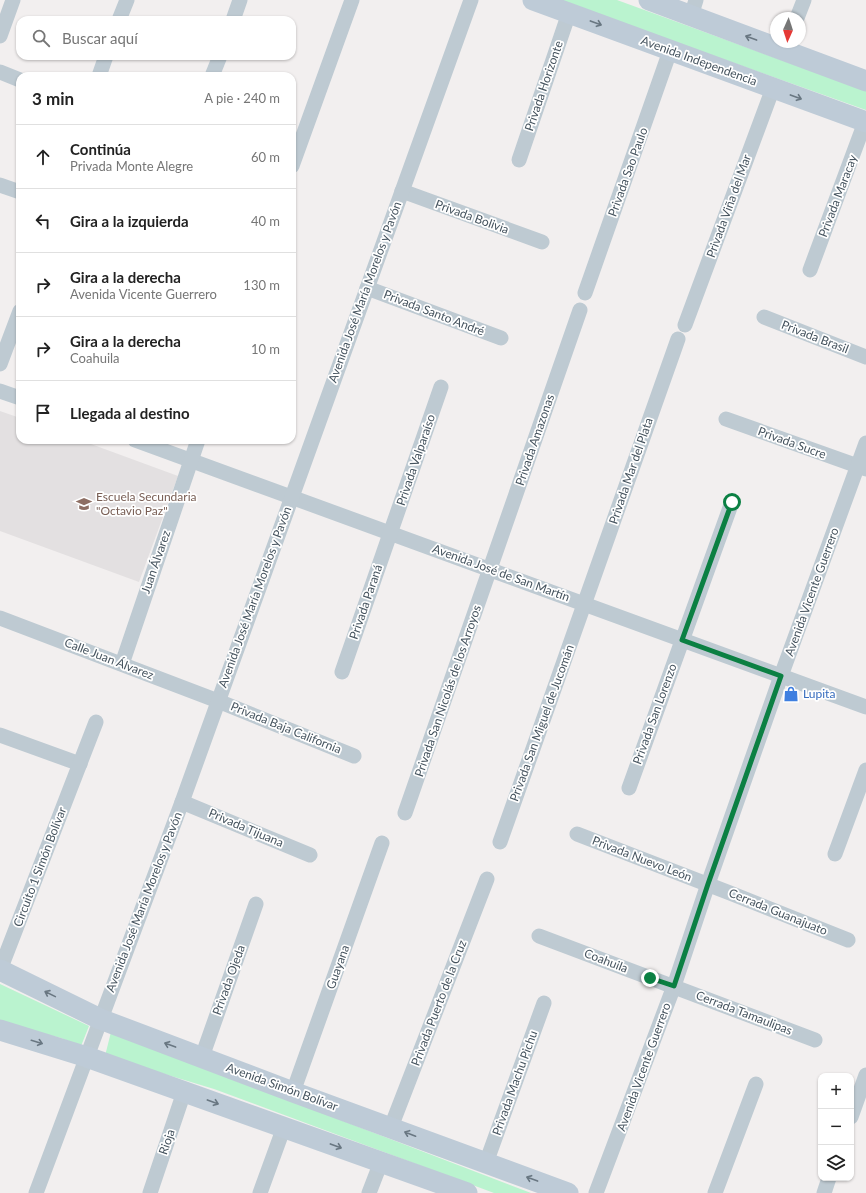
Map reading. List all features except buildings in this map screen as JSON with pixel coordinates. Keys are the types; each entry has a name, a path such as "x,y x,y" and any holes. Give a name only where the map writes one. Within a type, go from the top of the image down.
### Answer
{"main road":[{"name":"Avenida Independencia","path":"533,0 866,122"},
{"path":"649,0 694,8 770,39"},
{"path":"792,48 866,81"},
{"name":"Avenida Simón Bolívar","path":"0,970 100,1019 568,1193"},
{"path":"0,1030 87,1057 467,1193"}],"street":[{"path":"0,36 13,0"},
{"path":"121,16 127,0"},
{"path":"234,16 240,0"},
{"path":"296,155 352,0"},
{"name":"Avenida José María Morelos y Pavón","path":"36,1193 182,802 471,0"},
{"path":"799,12 804,0"},
{"name":"Privada Horizonte","path":"519,160 569,13"},
{"name":"Privada Sao Paulo","path":"584,293 670,51"},
{"path":"100,72 105,60"},
{"path":"214,72 218,60"},
{"path":"0,72 16,78"},
{"name":"Privada Viña del Mar","path":"685,324 773,88"},
{"name":"Privada Maracay","path":"810,270 866,122"},
{"path":"0,185 16,191"},
{"name":"Privada Bolivia","path":"402,191 542,242"},
{"name":"Privada Santo André","path":"367,288 501,338"},
{"name":"Privada Amazonas","path":"490,569 580,310"},
{"name":"Privada Brasil","path":"764,317 866,357"},
{"path":"0,364 16,322"},
{"name":"Privada Mar del Plata","path":"584,604 678,339"},
{"name":"Privada Valparaíso","path":"390,533 441,387"},
{"path":"0,391 16,397"},
{"name":"Privada Sucre","path":"726,419 862,467"},
{"name":"Avenida Vicente Guerrero","path":"596,1193 674,986 781,676 862,467 866,443"},
{"name":"Avenida José de San Martín","path":"146,444 866,707"},
{"name":"Juan Álvarez","path":"122,664 196,444"},
{"name":"Privada San Lorenzo","path":"629,788 732,502"},
{"name":"Privada Paraná","path":"342,672 390,533"},
{"name":"Privada San Nicolás de los Arroyos","path":"405,813 490,569"},
{"name":"Privada San Miguel de Jucomán","path":"500,842 584,604"},
{"name":"Calle Juan Álvarez","path":"0,618 218,701"},
{"name":"Privada Baja California","path":"218,701 354,756"},
{"name":"Circuito 1 Simón Bolívar","path":"0,970 96,722"},
{"path":"0,735 80,764"},
{"path":"835,854 866,770"},
{"name":"Privada Tijuana","path":"182,802 310,855"},
{"name":"Privada Nuevo León","path":"576,834 708,884"},
{"name":"Guayana","path":"293,1092 382,843"},
{"name":"Privada Puerto de la Cruz","path":"390,1127 487,879"},
{"name":"Cerrada Guanajuato","path":"708,884 848,940"},
{"name":"Privada Ojeda","path":"202,1057 256,904"},
{"name":"Coahuila","path":"539,936 674,986"},
{"name":"Cerrada Tamaulipas","path":"674,986 815,1040"},
{"name":"Privada Machu Pichu","path":"486,1163 544,1003"},
{"path":"854,1109 866,1075"},
{"path":"715,1193 756,1084"},
{"name":"Rioja","path":"150,1193 184,1092"},
{"path":"260,1193 284,1127"},
{"path":"370,1193 381,1162"},
{"path":"824,1193 828,1181"}],"shaded area":[{"name":"Escuela Secundaria \"Octavio Paz\"","path":"0,411 16,417 16,444 91,444 178,476 139,582 0,531"}],"green space":[{"path":"557,0 617,0 866,91 866,110"},
{"path":"0,984 89,1026 81,1046 61,1038 0,1023"},
{"path":"111,1032 531,1193 494,1193 214,1089 105,1056"}],"place":[{"name":"Escuela Secundaria \"Octavio Paz\"","path":"84,504"},
{"name":"Lupita","path":"791,694"}],"route":[{"path":"650,978 674,986 781,676 682,640 732,502"}]}
